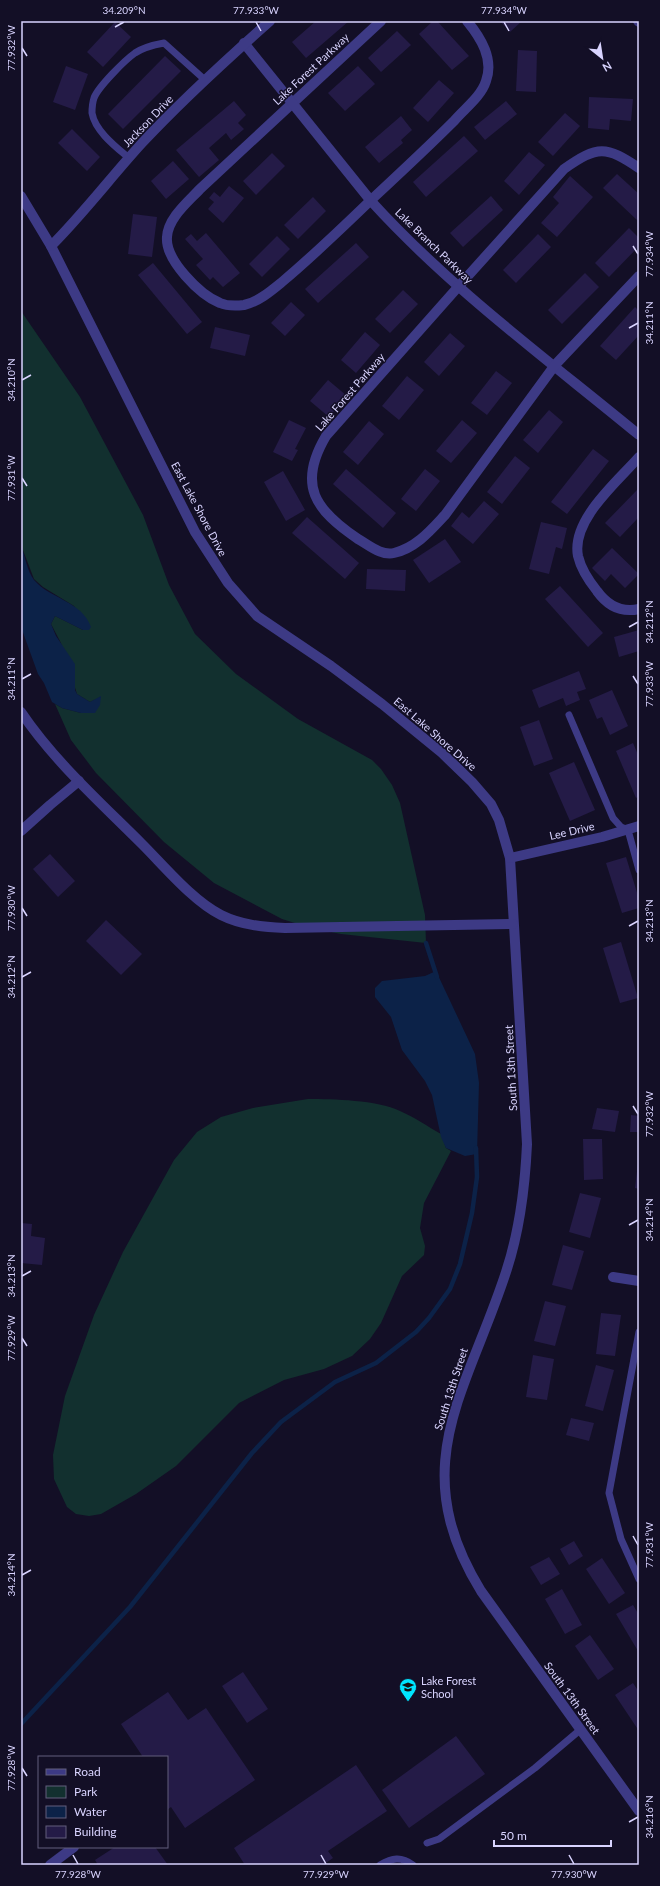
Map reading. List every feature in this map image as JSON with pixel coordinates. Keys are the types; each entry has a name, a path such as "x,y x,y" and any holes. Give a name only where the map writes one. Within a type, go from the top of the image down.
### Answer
{"street":[{"name":"Jackson Drive","path":"50,246 70,226 128,158 205,80 270,21"},
{"name":"Lake Forest Parkway","path":"381,21 200,188 182,208 172,224 167,237 170,253 175,263 198,287 215,300 231,306 244,305 257,300 281,283 371,201 437,138 482,91 486,80 488,63 486,49 476,31 467,21"},
{"name":"Lake Branch Parkway","path":"244,43 371,201 390,222 458,287 639,435"},
{"name":"Lake Forest Parkway","path":"639,168 620,156 605,150 597,151 577,160 564,170 334,425 319,447 312,468 312,482 319,503 331,518 343,528 375,550 385,553 393,553 405,549 426,535 445,515 555,365 639,276"},
{"name":"East Lake Shore Drive","path":"21,196 50,246 195,532 228,584 257,616 277,631 331,666 382,704 442,753 462,772 491,804 499,820 510,858 513,924"},
{"path":"639,458 599,502 587,518 580,533 578,556 582,569 606,602 620,609 639,609"},
{"path":"21,712 50,749 79,781 176,879 208,908 221,915 239,922 258,926 285,928 513,924"},
{"path":"21,831 79,781"},
{"name":"Lee Drive","path":"510,858 628,830 639,826"},
{"name":"South 13th Street","path":"513,924 527,1144 525,1185 508,1268 464,1383 451,1422 444,1472 446,1500 455,1539 468,1570 481,1591 639,1811"},
{"path":"613,1277 639,1281"},
{"path":"50,1865 73,1848"}],"lane":[{"path":"128,158 113,144 98,126 92,113 94,98 121,66 135,54 148,46 164,43 205,80"},
{"path":"569,715 613,818 621,827 628,830 639,870"},
{"path":"639,1332 609,1493 621,1539 639,1579"},
{"path":"427,1843 439,1839 535,1768 580,1730"},
{"path":"380,1865 391,1859 400,1858 413,1865"}],"green space":[{"path":"21,311 80,397 143,515 169,585 195,634 236,674 298,719 372,760 381,769 392,785 400,803 425,915 426,943 341,934 311,928 282,919 214,883 164,842 96,773 71,740 55,704 62,708 81,713 101,697 90,702 77,694 61,643 51,624 55,616 83,630 89,630 74,606 43,587 34,579 21,545"},
{"path":"308,1099 330,1099 379,1104 400,1111 441,1134 446,1148 451,1151 424,1203 420,1228 425,1246 424,1255 402,1276 381,1323 370,1339 352,1356 324,1369 284,1380 239,1403 176,1466 136,1494 101,1514 89,1516 76,1514 67,1507 54,1479 53,1455 65,1396 94,1315 123,1252 174,1160 197,1132 221,1117 253,1108"}],"water":[{"path":"21,545 28,568 34,580 48,592 81,611 87,618 91,627 89,630 83,630 55,616 51,624 56,636 75,664 75,690 77,694 90,702 101,696 100,705 95,713 81,713 62,708 52,702 44,683 38,674 21,627"},
{"path":"436,971 475,1054 479,1083 477,1154 465,1156 446,1148 441,1137 432,1095 425,1081 402,1050 391,1017 375,997 375,988 382,981 425,976"}],"building":[{"path":"316,21 349,21 306,58 292,42"},
{"path":"433,21 437,21 469,56 452,70 419,34"},
{"path":"500,21 522,21 510,32"},
{"path":"115,22 131,37 103,67 87,52"},
{"path":"397,31 411,45 381,72 368,58"},
{"path":"518,50 537,51 536,92 516,91"},
{"path":"165,56 181,71 123,129 108,114"},
{"path":"66,66 88,74 75,110 53,102"},
{"path":"358,66 375,84 345,111 328,93"},
{"path":"439,80 454,93 428,122 413,108"},
{"path":"589,97 633,99 631,121 610,119 609,130 588,128"},
{"path":"234,101 246,115 238,123 244,129 231,140 226,133 209,148 219,160 199,177 176,150"},
{"path":"506,101 517,114 485,140 474,127"},
{"path":"565,113 580,126 553,156 538,142"},
{"path":"401,116 412,130 401,140 403,143 379,163 365,147"},
{"path":"72,129 100,157 87,171 58,143"},
{"path":"464,136 478,151 426,197 413,182"},
{"path":"529,152 545,165 519,195 504,181"},
{"path":"272,153 285,166 256,195 243,181"},
{"path":"173,161 189,179 166,199 151,181"},
{"path":"617,174 639,194 639,218 637,220 603,188"},
{"path":"570,176 593,197 557,237 541,223 559,203 553,197"},
{"path":"229,186 244,198 223,223 208,209 214,202 209,198 214,192 220,197"},
{"path":"491,196 503,210 463,247 450,233"},
{"path":"313,197 326,211 298,239 284,225"},
{"path":"133,214 157,217 152,257 128,254"},
{"path":"629,228 639,238 639,246 609,277 595,263"},
{"path":"206,233 240,273 223,287 213,277 210,280 196,265 203,259 185,239 191,234 197,241"},
{"path":"538,234 551,247 516,283 503,270"},
{"path":"277,236 290,249 262,277 249,264"},
{"path":"356,243 369,257 318,303 305,289"},
{"path":"153,263 202,322 187,334 138,275"},
{"path":"585,273 599,287 562,324 548,310"},
{"path":"403,290 418,304 390,333 375,319"},
{"path":"291,302 305,315 285,336 271,323"},
{"path":"635,307 639,311 639,335 616,360 600,346"},
{"path":"215,327 250,335 245,356 210,348"},
{"path":"365,332 380,345 356,373 341,360"},
{"path":"450,333 465,346 439,376 424,362"},
{"path":"496,371 512,383 487,415 471,403"},
{"path":"407,376 424,390 399,420 382,406"},
{"path":"328,380 347,396 329,417 310,401"},
{"path":"549,410 563,422 538,453 523,440"},
{"path":"289,420 306,428 295,449 298,450 292,461 273,452"},
{"path":"462,420 477,433 451,463 436,451"},
{"path":"369,421 384,434 358,465 343,452"},
{"path":"593,449 609,461 567,514 551,502"},
{"path":"515,456 530,468 502,504 487,492"},
{"path":"346,469 396,513 383,528 333,484"},
{"path":"425,469 440,481 416,511 401,499"},
{"path":"283,471 305,510 286,521 264,482"},
{"path":"639,488 639,517 620,537 605,523"},
{"path":"484,501 499,514 473,544 451,526 462,512 469,518"},
{"path":"307,517 359,563 345,579 292,533"},
{"path":"541,522 567,528 562,549 556,547 549,574 529,569"},
{"path":"445,539 461,562 429,583 413,560"},
{"path":"612,548 639,574 625,588 611,574 605,581 592,568"},
{"path":"367,569 406,570 405,591 366,589"},
{"path":"560,586 603,633 588,647 545,599"},
{"path":"639,630 639,651 619,657 614,637"},
{"path":"579,671 586,689 577,692 580,700 566,706 563,698 539,708 532,690"},
{"path":"612,690 628,726 610,735 602,717 597,719 589,700"},
{"path":"539,720 553,759 534,766 520,727"},
{"path":"633,743 639,757 639,796 636,798 616,751"},
{"path":"574,762 595,810 570,821 549,773"},
{"path":"50,854 75,881 58,897 33,869"},
{"path":"626,857 639,899 639,908 622,913 606,863"},
{"path":"106,920 142,954 121,975 86,941"},
{"path":"621,942 638,998 620,1003 603,948"},
{"path":"597,1108 619,1111 615,1132 592,1129"},
{"path":"631,1115 639,1116 639,1132 630,1132"},
{"path":"583,1139 602,1139 603,1179 584,1180"},
{"path":"639,1163 639,1189 635,1188"},
{"path":"580,1193 601,1198 590,1238 569,1232"},
{"path":"21,1223 32,1224 31,1236 45,1238 42,1265 21,1263"},
{"path":"563,1245 584,1251 572,1290 552,1285"},
{"path":"545,1301 566,1306 555,1346 534,1341"},
{"path":"601,1313 621,1315 615,1356 596,1354"},
{"path":"533,1355 554,1359 547,1400 526,1397"},
{"path":"596,1365 614,1370 603,1411 585,1406"},
{"path":"571,1418 594,1423 589,1441 566,1435"},
{"path":"574,1541 583,1556 569,1565 560,1549"},
{"path":"549,1557 560,1574 541,1585 530,1567"},
{"path":"602,1558 625,1593 609,1604 586,1569"},
{"path":"562,1589 582,1625 565,1634 545,1599"},
{"path":"633,1605 639,1615 638,1651 616,1614"},
{"path":"590,1635 614,1669 598,1680 575,1646"},
{"path":"243,1672 268,1709 247,1723 222,1686"},
{"path":"633,1683 639,1692 639,1731 615,1695"},
{"path":"168,1692 188,1720 206,1708 255,1780 185,1828 171,1807 168,1809 168,1756 142,1756 121,1724"},
{"path":"456,1736 485,1774 409,1828 382,1790"},
{"path":"356,1765 387,1811 328,1851 333,1858 323,1865 245,1865 234,1848"},
{"path":"113,1848 156,1848 168,1865 98,1865 95,1860"}],"waterway":[{"path":"426,943 437,977"},
{"path":"21,1724 130,1607 252,1453 281,1422 335,1382 376,1363 416,1332 429,1318 450,1289 460,1264 472,1213 477,1177 476,1148"}],"place":[{"name":"Lake Forest School","path":"408,1702"}]}
